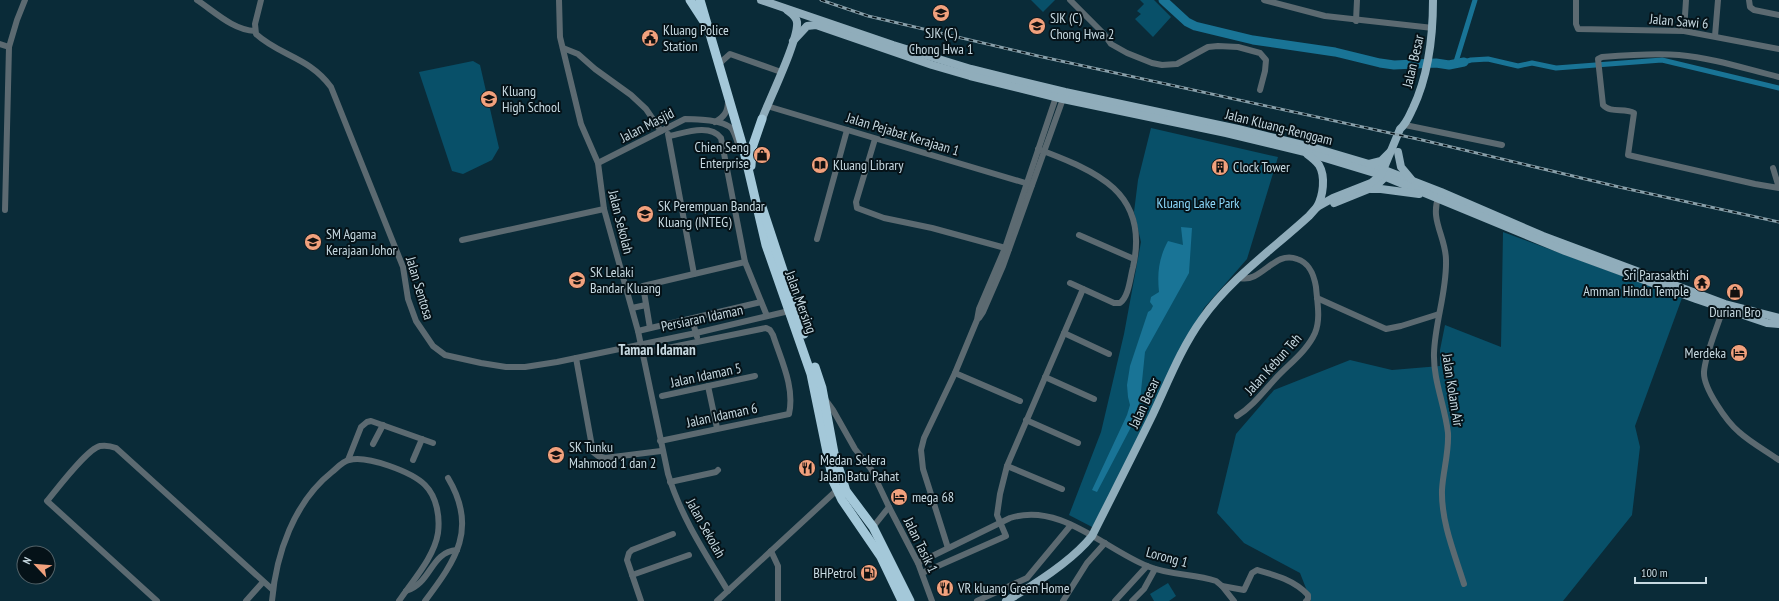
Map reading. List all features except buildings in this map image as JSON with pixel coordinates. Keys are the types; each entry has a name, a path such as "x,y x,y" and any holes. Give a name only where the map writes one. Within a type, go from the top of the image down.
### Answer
{"highway":[{"path":"690,0 711,33"},
{"name":"Jalan Mersing","path":"700,0 720,63 743,147 766,245 807,358 816,393 830,466 837,490 881,557 904,599"},
{"path":"705,13 706,0"},
{"path":"728,92 733,102 741,130 745,134 752,133 762,119"},
{"path":"762,119 752,148 750,162 754,181 822,388 840,477 846,491 873,527 904,599"}],"main road":[{"name":"Jalan Kluang-Renggam","path":"761,0 935,58 1060,95 1238,129 1326,151 1369,164 1386,174 1428,194 1439,195"},
{"name":"Jalan Besar","path":"1309,216 1338,202 1371,189 1386,174 1395,150 1400,129 1405,125 1416,102 1426,72 1432,42 1433,0"},
{"path":"762,119 793,40 797,22 794,16 783,7"},
{"name":"Jalan Kluang-Renggam","path":"793,40 807,26 816,24 944,69 1226,133 1305,152 1412,181 1439,195 1543,236 1767,323 1779,324"},
{"path":"1369,164 1381,160 1395,150 1401,167 1412,181"},
{"path":"1305,152 1319,165 1321,171 1322,196 1317,207"},
{"name":"Jalan Besar","path":"1006,601 1055,569 1084,545 1092,536 1197,326 1216,302 1317,207 1345,192 1371,183 1386,174"},
{"path":"1371,189 1428,194"},
{"name":"Jalan Kluang-Renggam","path":"1724,306 1779,318"}],"street":[{"path":"5,210 9,47 25,0"},
{"path":"197,0 236,27 248,31 255,31 260,0"},
{"name":"Jalan Sekolah","path":"559,0 560,36 582,124 598,163 604,209 638,331 662,451 673,493 689,525 728,591"},
{"path":"1070,0 1104,34 1111,44 1127,53 1152,63 1162,65 1177,64 1208,47 1238,47 1260,53 1266,60 1260,90"},
{"path":"1264,0 1325,16 1433,28"},
{"path":"1356,20 1357,0"},
{"name":"Jalan Sawi 6","path":"1576,0 1576,27 1578,29 1684,31 1779,49"},
{"path":"1684,31 1686,0"},
{"path":"1715,36 1718,0"},
{"path":"1749,0 1750,7 1754,10 1779,15"},
{"name":"Jalan Sentosa","path":"255,31 261,38 311,66 322,75 331,87 402,267 408,299 416,321 433,346 445,355 460,359 506,367 525,367 641,344"},
{"path":"0,44 9,47"},
{"path":"563,48 578,54 624,90 646,110 669,136 694,274"},
{"path":"720,63 730,54 781,72"},
{"path":"1773,168 1779,188 1754,184 1628,155 1634,113 1629,111 1606,109 1603,105 1598,58 1639,55 1679,55 1709,60 1779,77"},
{"path":"715,122 723,117 727,112 728,92"},
{"path":"948,548 923,469 921,450 929,424 955,372 977,320 979,309 1007,249 1060,95"},
{"name":"Jalan Pejabat Kerajaan 1","path":"767,106 1030,184"},
{"name":"Jalan Masjid","path":"598,163 685,119 698,119 727,125 732,129 748,173"},
{"path":"1405,125 1502,145"},
{"path":"669,136 702,130 714,133 721,138 746,262 767,316"},
{"path":"817,239 847,130"},
{"path":"875,139 856,202 857,208 884,218 932,228 1007,249"},
{"path":"1041,150 1094,173 1104,179 1120,194 1133,220 1136,234 1134,259 1123,300 1120,303 1114,303 1070,283"},
{"name":"Jalan Kolam Air","path":"1439,195 1436,206 1436,220 1443,242 1446,262 1438,314 1434,363 1448,435 1447,461 1442,491 1447,526 1464,584"},
{"path":"462,240 604,209"},
{"path":"1079,235 1134,259"},
{"name":"Jalan Kebun Teh","path":"1237,416 1256,402 1270,384 1309,344 1317,326 1317,298 1315,282 1310,268 1299,259 1293,257 1282,258 1252,278 1240,278"},
{"path":"650,328 643,286 746,262"},
{"path":"922,573 1006,536 997,515 998,503 1007,466 1083,290"},
{"name":"Persiaran Idaman","path":"767,316 782,309 784,305 784,294"},
{"path":"1317,298 1386,329 1401,326 1438,314"},
{"path":"638,331 761,302"},
{"path":"632,308 646,305"},
{"path":"1724,306 1706,360 1704,373 1707,387 1722,413 1738,432 1779,460"},
{"name":"Persiaran Idaman","path":"641,344 696,333 789,311"},
{"path":"643,353 698,341 692,319"},
{"name":"Jalan Idaman 6","path":"660,441 789,414 791,404 789,383 770,330 766,328 698,341"},
{"path":"1064,333 1109,354"},
{"path":"576,358 593,452 598,456 605,458 662,451"},
{"path":"955,372 1020,401"},
{"name":"Jalan Idaman 5","path":"662,396 755,376"},
{"path":"1045,377 1094,399"},
{"path":"708,386 717,428"},
{"name":"Jalan Tasik 1","path":"824,399 833,410 848,438 871,469 888,507 918,563 932,601"},
{"path":"1026,420 1078,443"},
{"path":"348,460 364,423 371,422 433,443"},
{"path":"373,444 382,426"},
{"path":"413,460 422,439"},
{"path":"157,601 47,501 92,450 101,446 109,445 116,448 273,590"},
{"path":"272,601 273,590 281,558 293,523 303,503 315,487 348,460 358,458 391,466 422,482 434,499 439,516 438,534 430,555 399,601"},
{"path":"1007,466 1062,489"},
{"path":"670,482 716,472 718,470"},
{"path":"425,601 443,577 457,550 463,526 462,512 457,493 448,478"},
{"path":"717,601 837,490"},
{"path":"873,527 888,507"},
{"name":"Lorong 1","path":"918,563 1000,522 1016,516 1029,514 1055,518 1155,569 1208,579 1222,586 1234,601"},
{"path":"977,601 1027,578 1071,525"},
{"path":"641,601 627,560 629,553 632,550 673,534"},
{"path":"1063,601 1087,563 1105,543"},
{"path":"406,590 414,588 419,584 442,554 457,550"},
{"path":"771,552 778,566 778,601"},
{"path":"632,575 688,555"},
{"path":"1115,601 1147,566"},
{"path":"1136,599 1149,583 1155,569"},
{"path":"1222,586 1244,590 1252,573 1257,570 1276,575 1301,587 1308,594 1308,599 1306,601"},
{"path":"246,601 263,582"}],"green space":[{"path":"1031,0 1055,0 1043,12"},
{"path":"1140,0 1154,0 1171,17 1153,37 1135,19 1141,14 1137,11 1144,4"},
{"path":"473,61 480,65 499,148 492,160 463,174 452,171 419,72"},
{"name":"Kluang Lake Park","path":"1151,128 1278,157 1247,259 1204,308 1094,528 1069,515 1101,432 1124,334 1141,242 1134,212 1138,180"},
{"path":"1503,232 1682,298 1635,426 1640,447 1632,515 1563,601 1311,601 1300,573 1244,543 1217,513 1236,434 1274,390 1350,360 1392,370 1440,366 1440,350 1445,325 1501,347"},
{"path":"1168,583 1176,596 1169,601 1154,601 1150,594"}],"shaded area":[{"path":"1181,227 1192,228 1189,273 1145,352 1140,401 1130,429 1097,492 1092,490 1127,415 1130,405 1127,385 1130,366 1148,312 1153,306 1150,302 1151,297 1159,292 1158,278 1161,259 1168,241 1183,245"}],"waterway":[{"path":"1163,0 1187,22 1195,26 1253,40 1335,52 1394,65 1436,63 1449,65 1464,62"},
{"path":"1455,65 1475,0"},
{"path":"1464,62 1488,59 1518,66 1532,63 1556,68 1662,60 1779,88"}],"railway":[{"path":"821,0 868,16 1038,56 1422,140 1619,187 1779,222"}],"place":[{"name":"SJK (C) Chong Hwa 1","path":"941,13"},
{"name":"SJK (C) Chong Hwa 2","path":"1037,26"},
{"name":"Kluang Police Station","path":"650,38"},
{"name":"Kluang High School","path":"489,99"},
{"name":"Chien Seng Enterprise","path":"762,155"},
{"name":"Kluang Library","path":"820,165"},
{"name":"Clock Tower","path":"1220,167"},
{"name":"SK Perempuan Bandar Kluang (INTEG)","path":"645,214"},
{"name":"SM Agama Kerajaan Johor","path":"313,242"},
{"name":"SK Lelaki Bandar Kluang","path":"577,280"},
{"name":"Sri Parasakthi Amman Hindu Temple","path":"1702,283"},
{"name":"Durian Bro","path":"1735,292"},
{"name":"Merdeka","path":"1739,353"},
{"name":"SK Tunku Mahmood 1 dan 2","path":"556,455"},
{"name":"Medan Selera Jalan Batu Pahat","path":"807,468"},
{"name":"mega 68","path":"899,497"},
{"name":"BHPetrol","path":"869,573"},
{"name":"VR kluang Green Home","path":"945,588"}],"district":[{"name":"Taman Idaman","path":"657,350"}]}
